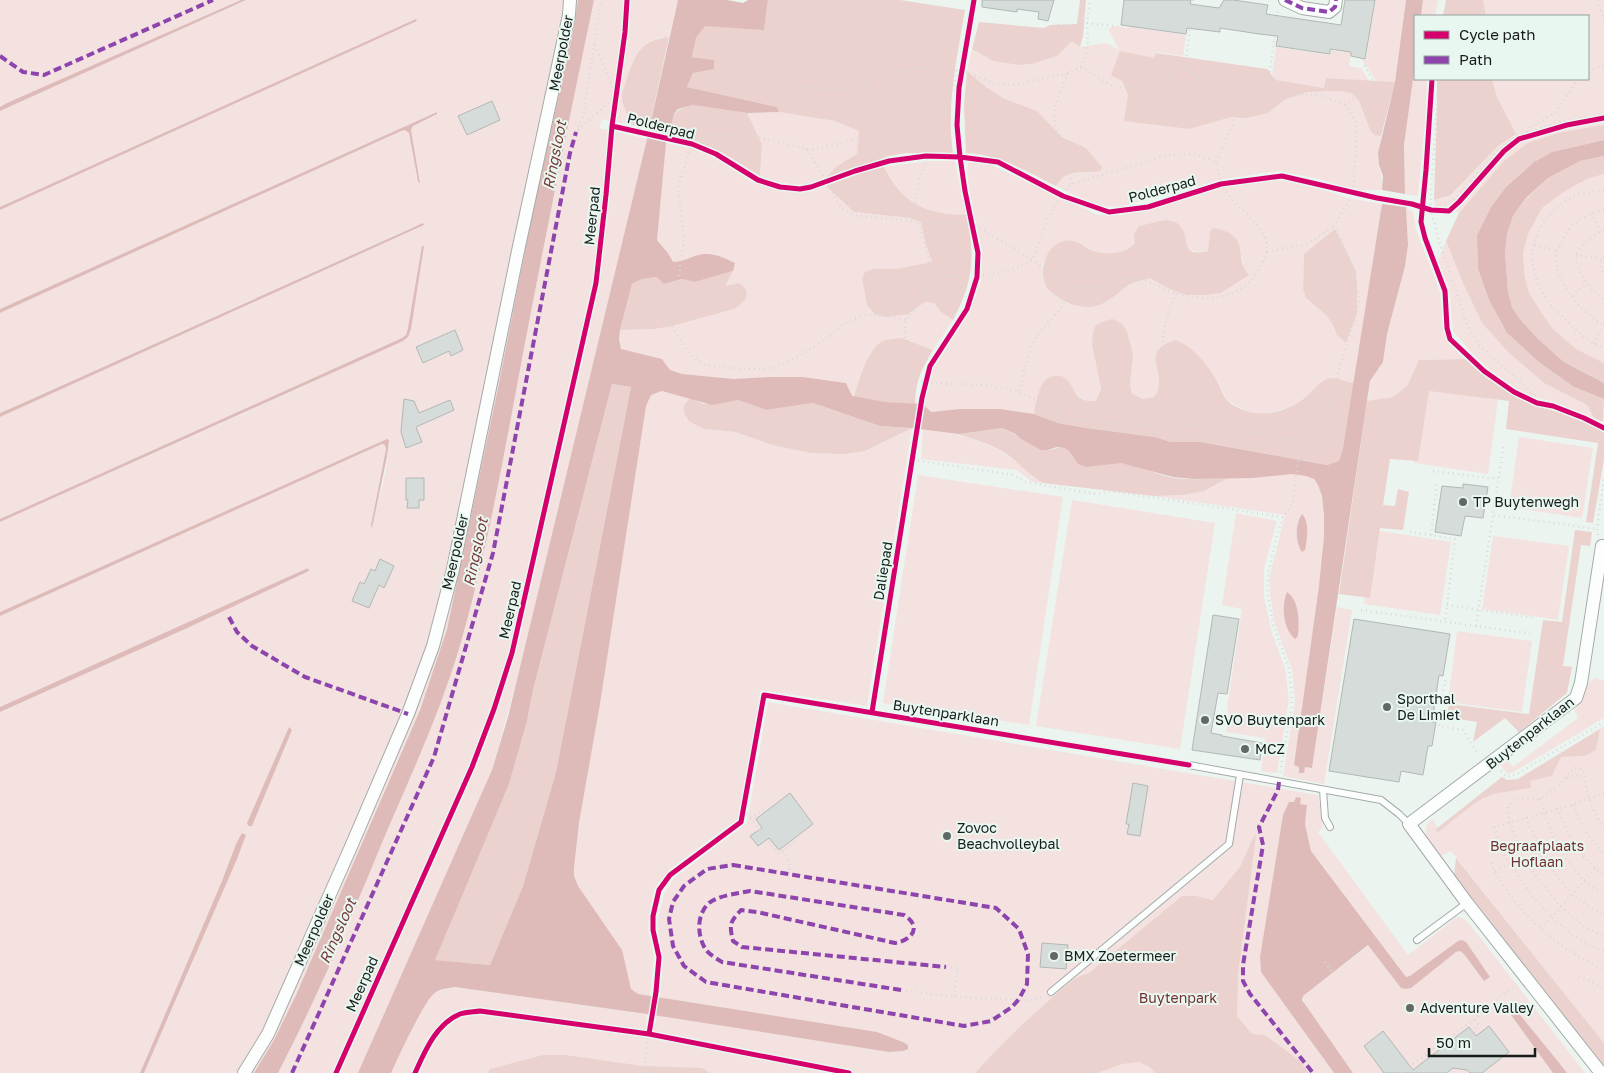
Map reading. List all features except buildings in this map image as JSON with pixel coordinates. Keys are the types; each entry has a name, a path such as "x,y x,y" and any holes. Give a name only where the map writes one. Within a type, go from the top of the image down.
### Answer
{"street":[{"name":"Meerpolder","path":"244,1073 268,1034 350,850 408,714 433,646 453,569 518,251 569,15 570,0"},
{"path":"1288,4 1329,12 1335,7 1336,0"},
{"name":"Buytenparklaan","path":"1409,824 1576,698 1581,683 1602,546"},
{"path":"1409,824 1467,903 1601,1073"}],"lane":[{"path":"1188,765 1381,800 1409,824"},
{"path":"1051,992 1229,844 1240,775"},
{"path":"1323,790 1325,818 1330,827"},
{"path":"1416,940 1467,903"}],"path":[{"path":"601,0 583,116 576,132 616,96"},
{"path":"885,0 884,25 902,119 928,149"},
{"path":"1081,68 1088,47 1087,23 1090,0"},
{"path":"1185,68 1193,0"},
{"path":"1448,15 1451,0"},
{"path":"1598,0 1604,21"},
{"path":"1185,68 1194,77 1208,84 1240,93 1255,86 1269,77 1288,4"},
{"path":"1087,23 1113,26"},
{"path":"1058,25 1087,28"},
{"path":"718,41 734,45 755,65 772,75 798,85 834,91 865,84 892,73 921,67 959,70 996,84 1016,85 1068,73 1081,68"},
{"path":"594,43 616,96"},
{"path":"964,62 959,70 928,149 915,198 919,222 933,274 925,296 905,320 905,352 914,377 926,383 987,385 1019,392 1072,419 1162,428 1204,426 1301,439"},
{"path":"735,89 755,65"},
{"path":"1344,105 1374,82 1364,65"},
{"path":"1589,71 1604,66"},
{"path":"1081,68 1116,88 1138,86 1185,68"},
{"path":"958,97 959,70"},
{"path":"1068,73 1054,107 1055,123 1063,145 1072,184"},
{"path":"1267,252 1307,244 1334,226 1353,193 1356,155 1356,122 1344,105 1319,95 1292,94 1269,77"},
{"path":"1438,80 1431,210 1439,241 1467,324 1478,344 1525,385 1537,397 1537,403"},
{"path":"1526,133 1530,126 1555,113 1577,80"},
{"path":"615,103 617,87"},
{"path":"807,149 842,209 854,215 919,222 971,224 989,233 1076,288 1105,285 1128,278 1152,283 1176,293 1215,298 1240,290 1250,282 1267,252 1263,233 1230,197 1221,184 1216,162 1232,125 1240,93"},
{"path":"1431,210 1455,199 1496,153 1516,136 1560,122 1604,114"},
{"path":"1454,207 1504,151 1519,139 1567,125 1604,118"},
{"path":"902,119 854,140 809,150 742,133 703,136 692,144 678,186 684,239 678,282 667,319 696,359 704,365 730,368 771,368 780,365 859,317 883,314 905,320"},
{"path":"933,274 977,277 1010,271 1032,260 1055,204 1072,184 1167,155 1194,154 1216,162"},
{"path":"917,157 935,156"},
{"path":"819,185 833,180"},
{"path":"1604,190 1590,192 1567,200 1551,214 1538,232 1532,255 1536,278 1548,302 1572,327 1594,344 1604,348"},
{"path":"1344,191 1361,195"},
{"path":"1054,192 1072,200"},
{"path":"1422,206 1431,210 1449,211"},
{"path":"1594,344 1604,326 1586,313 1564,286 1557,268 1557,252 1566,232 1580,218 1604,210"},
{"path":"1592,213 1602,231 1584,243 1576,255 1578,268 1587,283 1604,300"},
{"path":"970,216 973,234"},
{"path":"1279,782 1292,696 1289,669 1273,624 1267,588 1268,575 1283,517 1293,502 1301,439 1327,409 1336,394 1338,373 1356,318 1359,295 1346,250 1334,226"},
{"path":"1436,250 1444,226"},
{"path":"1535,245 1557,252"},
{"path":"1576,255 1603,258 1600,267 1604,274"},
{"path":"974,285 977,269"},
{"path":"1572,296 1587,283"},
{"path":"1019,392 1027,360 1036,337 1076,288"},
{"path":"1176,293 1165,323 1163,343 1167,363 1204,426"},
{"path":"924,390 928,374"},
{"path":"1529,399 1544,404"},
{"path":"1476,626 1504,442"},
{"path":"911,469 914,451"},
{"path":"913,460 1014,475 1026,482 1097,494 1110,491 1283,517"},
{"path":"1433,471 1499,479"},
{"path":"1602,546 1597,529 1604,477"},
{"path":"1431,535 1437,481"},
{"path":"1494,515 1597,529"},
{"path":"1410,532 1456,539 1445,622"},
{"path":"1447,605 1535,618"},
{"path":"1362,610 1533,634"},
{"path":"1445,680 1439,726 1463,730 1490,764 1507,777 1517,774 1604,722"},
{"path":"1604,828 1597,818 1589,798 1584,770 1580,768 1574,768 1560,786 1540,799 1517,798 1508,806 1509,822 1521,855 1539,880 1561,907 1585,927 1604,936"},
{"path":"1566,778 1580,775 1585,781"},
{"path":"1604,793 1494,827 1504,855 1532,896 1574,936 1604,952"},
{"path":"1540,799 1553,837 1565,857 1584,881 1604,895"},
{"path":"745,802 743,813 751,819 779,854 797,840"},
{"path":"1572,804 1587,834 1604,854"},
{"path":"1557,808 1570,839 1595,869 1604,875"},
{"path":"751,819 764,809"},
{"path":"1526,817 1542,853 1558,878 1572,894 1604,915"},
{"path":"784,850 790,865 788,874"},
{"path":"1491,862 1516,903 1541,930 1567,950 1604,969"},
{"path":"1495,871 1510,864"},
{"path":"1541,930 1595,869"},
{"path":"1324,962 1333,973"},
{"path":"946,967 958,968 954,997"},
{"path":"1579,976 1604,988"},
{"path":"1402,1073 1474,1019 1525,977"},
{"path":"901,990 954,997 1029,1000 1042,998 1051,992"},
{"path":"1472,1031 1479,1025 1474,1019"},
{"path":"643,1073 649,1031"},
{"path":"640,1033 649,1031 658,1036"}],"green space":[{"path":"0,0 241,0 0,107"},
{"path":"246,0 578,0 572,37 533,210 498,388 447,629 420,709 296,995 274,1040 254,1073 144,1073 191,966 236,844 140,1073 0,1073 0,712 183,630 309,570 308,568 0,707 0,616 382,444 386,448 371,525 386,471 388,439 0,612 0,522 300,388 408,337 408,328 406,335 402,338 0,519 0,417 424,225 413,227 0,413 0,313 401,131 405,130 409,133 418,182 420,182 411,130 413,126 437,114 437,112 0,309 0,210 417,21 417,19 0,207 0,111","holes":["289,727 292,730 252,826 247,825"]},
{"name":"Buytenpark","path":"594,0 678,0 669,37 658,38 621,98 632,125 602,119 599,128 647,139 515,687 436,992 455,987 647,1014 646,1023 655,1025 657,1015 889,1052 903,1051 903,1042 877,1032 660,998 663,959 657,924 664,894 674,878 747,823 768,702 1318,795 1323,827 1318,832 1408,955 1457,917 1461,917 1468,922 1585,1073 1567,1073 1517,1011 1511,1015 1553,1073 1353,1073 1304,1004 1303,996 1369,945 1401,988 1456,952 1461,951 1464,953 1458,941 1410,977 1406,977 1311,851 1305,824 1307,805 1300,804 1296,797 1294,803 1283,815 1260,957 1261,972 1334,1073 278,1073 319,990 425,743 486,540"},
{"path":"768,0 900,0 965,10 952,99 951,135 953,153 906,153 889,156 823,181 837,166 857,154 859,131 835,121 779,112 777,107 687,87 693,73 713,60 692,57 696,38 705,25 764,29"},
{"path":"1080,0 1086,0 1083,36 1080,47 1072,41 1057,56 1032,64 1018,65 993,61 972,49 979,22 1044,28 1050,25 1077,24"},
{"path":"1375,0 1406,0 1395,82 1376,81 1362,60 1366,60"},
{"path":"1423,0 1438,0 1435,15 1421,15"},
{"path":"1446,0 1483,0 1486,15 1443,15"},
{"path":"1483,0 1604,0 1604,125 1585,129 1504,161 1459,213 1446,207 1435,206 1434,200 1452,195 1498,146 1516,134 1497,97 1492,80 1589,80 1589,15 1486,15"},
{"path":"1115,26 1186,35 1183,56 1156,52 1155,58 1122,81 1128,95 1190,129 1231,117 1268,113 1286,99 1308,92 1339,91 1351,93 1359,101 1370,130 1374,135 1381,136 1378,158 1382,190 1355,190 1319,179 1280,171 1222,179 1118,207 1103,206 1086,201 1056,186 1060,179 1068,174 1092,173 1101,167 1086,148 1062,137 1044,118 1005,99 986,87 967,71 972,49 993,61 1018,65 1032,64 1057,56 1072,41 1080,47 1106,43 1119,50 1108,29"},
{"path":"669,37 649,129 632,125 622,98 632,63 640,50 645,46 659,39"},
{"path":"1345,46 1352,47 1349,66 1361,68 1369,81 1327,78 1324,88 1276,80 1272,75 1276,47 1330,55 1331,50 1344,52"},
{"path":"1120,51 1154,58 1156,53 1267,69 1276,80 1324,88 1326,78 1395,82 1381,136 1374,135 1370,130 1359,101 1351,93 1339,91 1308,92 1286,99 1268,113 1247,118 1231,117 1190,129 1124,121 1128,95 1122,81 1111,75"},
{"path":"967,71 986,87 1005,99 1037,111 1062,137 1086,148 1102,167 1100,171 1070,174 1060,180 1056,186 1001,160 966,153 964,105"},
{"path":"1414,72 1414,80 1427,80 1418,196 1405,194 1404,145"},
{"path":"1437,80 1492,80 1497,97 1516,134 1498,146 1451,195 1434,200"},
{"path":"693,105 747,113 762,144 760,176 723,153 669,133 677,111"},
{"path":"779,112 835,121 860,131 857,154 837,166 823,181 800,186 760,176 762,144 747,113"},
{"path":"1604,125 1604,140 1552,152 1534,162 1506,187 1491,207 1477,235 1478,269 1489,300 1507,333 1540,363 1574,387 1604,399 1603,422 1594,418 1587,405 1544,383 1508,352 1482,323 1446,241 1459,213 1504,161 1528,143 1558,133"},
{"path":"666,143 711,155 750,181 774,189 801,192 826,186 854,212 910,218 921,222 932,262 896,269 874,269 862,279 867,305 908,314 925,302 934,303 941,312 953,320 933,350 911,341 862,373 854,397 851,396 846,383 803,377 734,379 682,374 670,370 662,359 621,349 620,330 655,329 672,326 734,309 724,287 733,271 684,262 673,262 657,239"},
{"path":"1604,156 1604,174 1587,179 1565,191 1542,208 1528,234 1523,253 1525,278 1529,293 1552,328 1576,349 1604,363 1604,383 1564,362 1538,339 1519,318 1512,307 1508,292 1505,253 1507,234 1513,216 1526,199 1548,178 1580,161"},
{"path":"927,161 955,161 966,215 939,212 917,205 899,190 884,167"},
{"path":"968,162 991,165 1098,215 1123,215 1226,186 1263,180 1280,180 1312,186 1348,198 1382,204 1354,383 1333,378 1299,403 1288,408 1265,414 1251,413 1227,400 1218,382 1197,354 1169,342 1161,349 1157,356 1158,390 1154,397 1143,399 1132,394 1130,383 1131,371 1104,321 1097,325 1093,332 1092,344 1101,389 1096,401 1083,399 1074,390 1039,391 1034,414 982,410 931,412 923,404 929,389 932,370 970,311 981,281 982,250 967,172","holes":["1335,230 1356,271 1357,313 1346,343 1337,335 1326,315 1306,298 1303,289 1304,254","1210,232 1242,256 1244,269 1249,275 1221,293 1186,295 1151,277 1139,280 1126,287 1105,303 1080,307 1069,304 1051,293 1042,266 1047,256 1083,245 1102,253 1116,253 1129,248 1135,243 1184,233 1188,247 1198,252 1208,251"]},
{"path":"884,167 899,190 917,205 939,212 966,215 971,244 971,269 965,293 953,320 941,312 934,303 925,302 908,314 885,317 875,314 867,305 862,279 865,272 874,269 896,269 932,262 921,222 910,218 854,212 826,186 860,173"},
{"path":"1604,174 1604,363 1576,349 1552,328 1529,293 1525,278 1523,253 1528,234 1542,208 1565,191 1587,179"},
{"path":"1406,207 1413,212 1416,230 1440,292 1443,328 1447,340 1465,359 1419,360 1407,386 1393,397 1368,401 1370,381 1383,362 1387,334 1408,245"},
{"path":"1165,220 1175,222 1180,226 1189,249 1193,252 1208,251 1210,232 1213,228 1225,231 1233,236 1240,247 1244,268 1249,275 1221,293 1206,295 1186,295 1150,278 1129,285 1104,303 1089,307 1064,301 1054,295 1047,287 1044,280 1043,266 1045,259 1058,243 1072,241 1101,253 1120,252 1135,243 1134,235 1139,226"},
{"path":"1335,229 1356,271 1357,313 1346,343 1337,335 1326,315 1306,298 1303,289 1304,254"},
{"path":"1446,241 1482,323 1508,352 1544,383 1587,405 1594,418 1559,404 1525,394 1492,372 1453,331 1449,288 1438,261"},
{"path":"733,271 725,286 739,283 747,293 745,300 734,309 672,326 655,329 620,330 632,284 642,279 656,277 664,284 682,279 695,282"},
{"path":"1113,319 1122,324 1127,332 1131,346 1133,356 1130,383 1132,394 1143,399 1154,397 1158,389 1159,381 1156,358 1158,351 1164,345 1176,340 1183,343 1200,358 1214,376 1229,402 1238,408 1250,412 1273,413 1295,405 1327,379 1334,378 1354,383 1339,461 1327,465 1201,442 1171,442 1155,437 1058,423 1034,414 1037,396 1042,385 1049,378 1055,376 1065,378 1080,398 1096,401 1101,389 1092,344 1093,332 1096,325"},
{"path":"901,338 933,350 920,376 915,404 854,397 864,367 876,346 883,341"},
{"path":"1465,359 1489,379 1514,395 1533,404 1580,419 1604,433 1604,459 1593,523 1586,522 1598,443 1506,429 1509,401 1429,391 1418,461 1390,459 1383,505 1395,506 1398,489 1409,492 1403,530 1380,528 1370,598 1339,594 1367,401 1393,397 1407,386 1419,360"},
{"path":"612,384 631,387 556,772 523,886 490,965 434,960 509,784 527,721 533,690"},
{"path":"1425,389 1498,400 1488,474 1414,463"},
{"path":"662,391 690,398 684,405 704,429 735,432 773,445 865,451 912,428 867,706 761,690 738,819 670,869 654,889 648,929 654,955 650,996 638,994 631,989 578,886 574,876 574,868 579,823 600,704 646,405 651,395"},
{"path":"690,398 704,404 738,400 766,410 813,403 880,426 912,428 865,451 844,454 811,453 773,445 735,432 704,429 689,421 684,413 684,405"},
{"path":"1003,428 1030,444 1041,448 1049,450 1061,447 1066,448 1076,462 1085,466 1114,463 1126,464 1174,478 1228,478 1204,491 1182,495 1154,496 1043,483 1000,450 959,434"},
{"path":"923,429 959,434 1000,450 1035,479 1043,483 1032,482 1017,470 921,459"},
{"path":"1519,437 1593,448 1582,518 1509,507"},
{"path":"1275,474 1296,474 1307,476 1315,481 1322,497 1324,514 1322,566 1295,765 1299,767 1299,773 1305,767 1312,768 1337,607 1352,610 1324,784 1283,776 1295,702 1292,670 1274,621 1269,579 1285,515 1154,496 1182,495 1204,491 1228,478 1253,478"},
{"path":"918,475 1063,497 1029,725 883,703"},
{"path":"1072,500 1215,523 1180,749 1036,726"},
{"path":"1236,513 1277,521 1264,569 1264,597 1272,633 1285,668 1289,699 1277,773 1261,771 1265,738 1226,732 1229,717 1227,708 1242,609 1222,605"},
{"path":"1375,530 1451,542 1440,615 1364,604"},
{"path":"1575,530 1592,532 1590,546 1581,545 1563,666 1572,667 1567,693 1519,732 1505,718 1473,742 1477,722 1447,717 1449,704 1529,714 1543,620 1562,622"},
{"path":"1493,536 1569,546 1558,620 1482,609"},
{"path":"1457,631 1532,641 1522,712 1448,702"},
{"path":"1596,678 1604,681 1604,718 1508,774 1501,766 1508,760 1513,767 1578,718 1574,708 1578,705 1588,684"},
{"name":"Begraafplaats Hoflaan","path":"1604,726 1604,1043 1451,851 1441,856 1428,838 1426,828 1432,819 1438,828 1436,829 1437,833 1478,801 1493,794 1530,788 1530,781 1552,776 1561,757 1585,756 1596,750 1600,729"},
{"path":"1600,729 1596,750 1585,756 1561,757 1552,776 1530,781 1531,788 1493,794 1478,801 1437,833 1436,829 1502,777 1507,780 1518,779"},
{"name":"Buytenpark","path":"1256,835 1238,975 1237,1016 1252,1034 1265,1035 1299,1060 1309,1073 1155,1073 1150,1067 1139,1062 1122,1064 1097,1073 975,1073 1000,1046 1060,990 1077,978 1089,973 1182,896 1196,896 1213,900 1240,867"},
{"path":"1456,858 1604,1043 1604,1069 1454,875"},
{"path":"543,1055 565,1055 643,1066 702,1068 710,1073 488,1073 490,1069"}],"water":[{"path":"241,0 246,0 0,111 0,107 7,103"},
{"name":"Ringsloot","path":"578,0 594,0 496,493 480,568 461,642 427,738 308,1013 278,1073 254,1073 274,1040 296,995 420,710 447,629 498,388 533,210 572,37"},
{"path":"678,0 727,0 743,3 748,0 768,0 764,30 705,26 696,38 692,57 714,60 714,69 693,73 687,87 777,107 779,112 747,113 693,105 678,109 674,114 666,143 657,240 673,262 704,254 712,254 735,263 733,271 695,282 682,279 664,284 656,277 642,279 632,284 620,330 621,349 662,359 670,370 682,374 734,379 803,377 846,383 852,396 886,402 923,404 931,412 960,409 1000,409 1034,414 1058,423 1086,428 1155,437 1171,442 1201,442 1327,465 1339,461 1343,448 1382,204 1406,207 1408,245 1405,266 1387,334 1383,362 1370,381 1312,768 1305,767 1304,773 1299,773 1299,767 1294,765 1324,537 1322,496 1314,479 1292,474 1253,478 1193,479 1173,477 1121,463 1086,467 1078,464 1065,448 1057,447 1041,450 1003,428 959,434 880,426 813,403 766,410 738,400 712,405 662,391 651,395 646,406 600,704 579,823 574,876 578,886 622,950 631,989 638,994 877,1032 903,1042 908,1045 908,1049 889,1052 647,1014 455,987 436,992 425,1005 391,1073 358,1073 492,770 508,717 647,139","holes":["612,384 631,387 556,772 523,886 490,965 435,960 509,784 527,721 533,690"]},
{"path":"1406,0 1423,0 1421,15 1414,15 1414,72 1404,145 1405,194 1382,190 1383,176 1379,165 1378,153 1395,82"},
{"path":"416,19 417,21 0,210 0,207"},
{"path":"437,112 437,114 413,126 411,130 420,183 418,182 409,133 405,130 401,131 0,313 0,309"},
{"path":"1604,140 1604,156 1580,161 1548,178 1526,198 1513,216 1507,234 1505,253 1508,292 1512,307 1519,318 1538,339 1564,362 1604,383 1604,399 1574,387 1540,363 1507,333 1489,300 1478,269 1477,235 1491,207 1506,187 1534,162 1552,152"},
{"path":"423,223 424,225 0,417 0,413"},
{"path":"422,246 424,246 411,329 408,337 403,341 0,522 0,519 402,338 406,335 408,328"},
{"path":"387,439 389,440 387,457 372,528 371,525 386,449 385,445 382,444 0,616 0,612"},
{"path":"1302,514 1305,517 1307,531 1305,550 1302,552 1298,543 1297,533 1298,523"},
{"path":"308,568 309,571 183,630 0,712 0,707"},
{"path":"1287,592 1294,601 1298,612 1298,636 1295,639 1288,629 1284,617 1284,604"},
{"path":"289,727 292,730 252,826 248,826 247,823"},
{"path":"1296,797 1301,798 1300,804 1307,805 1305,824 1311,851 1406,977 1462,940 1466,942 1490,977 1484,981 1460,951 1456,952 1411,988 1401,988 1368,945 1303,996 1302,1000 1353,1073 1334,1073 1261,972 1260,957 1283,815 1289,802 1294,802"},
{"path":"242,833 246,835 237,859 144,1073 140,1073 236,844"},
{"path":"1517,1011 1567,1073 1553,1073 1511,1015"}],"marked path":[{"path":"0,56 23,72 44,75 213,0"},
{"path":"1285,0 1302,8 1329,12 1335,7 1336,0"},
{"path":"292,1073 434,757 493,553 570,153 576,132"},
{"path":"229,617 237,632 252,646 305,677 408,714"},
{"path":"1279,782 1278,790 1259,827 1263,845 1243,965 1243,981 1250,994 1313,1073"},
{"path":"733,865 996,908 1019,929 1028,954 1027,984 1012,1007 991,1021 964,1026 706,982 684,966 673,946 669,919 673,902 684,886 707,869 733,865"},
{"path":"901,990 722,962 709,954 703,944 699,926 702,913 709,903 717,898 750,891 904,915 913,924 913,932 907,939 895,943 741,910 731,924 731,931 733,941 742,947 946,967"}],"cycle path":[{"name":"Meerpad","path":"336,1073 472,767 494,709 512,653 596,283 627,0"},
{"name":"Daliepad","path":"872,712 922,398 930,366 967,309 977,277 978,253 965,191 957,125 959,88 974,0"},
{"path":"1432,80 1421,222 1445,291 1447,328 1450,339 1484,371 1514,392 1537,403 1553,406 1584,418 1604,428"},
{"name":"Polderpad","path":"612,126 692,144 716,154 758,180 780,187 800,189 811,187 889,161 926,156 960,157 998,162 1063,196 1109,212 1148,207 1221,184 1282,176 1377,198 1412,204 1431,210 1449,211 1504,151 1519,139 1567,125 1604,118"},
{"path":"649,1034 656,992 659,957 653,930 653,916 659,890 670,875 741,822 764,695 1189,765"},
{"path":"415,1073 432,1039 444,1024 460,1014 480,1011 649,1034 849,1073"}],"place":[{"name":"TP Buytenwegh","path":"1463,502"},
{"name":"Sporthal De Limiet","path":"1387,707"},
{"name":"SVO Buytenpark","path":"1205,720"},
{"name":"MCZ","path":"1245,749"},
{"name":"Zovoc Beachvolleybal","path":"947,836"},
{"name":"BMX Zoetermeer","path":"1054,956"},
{"name":"Adventure Valley","path":"1410,1008"}]}
